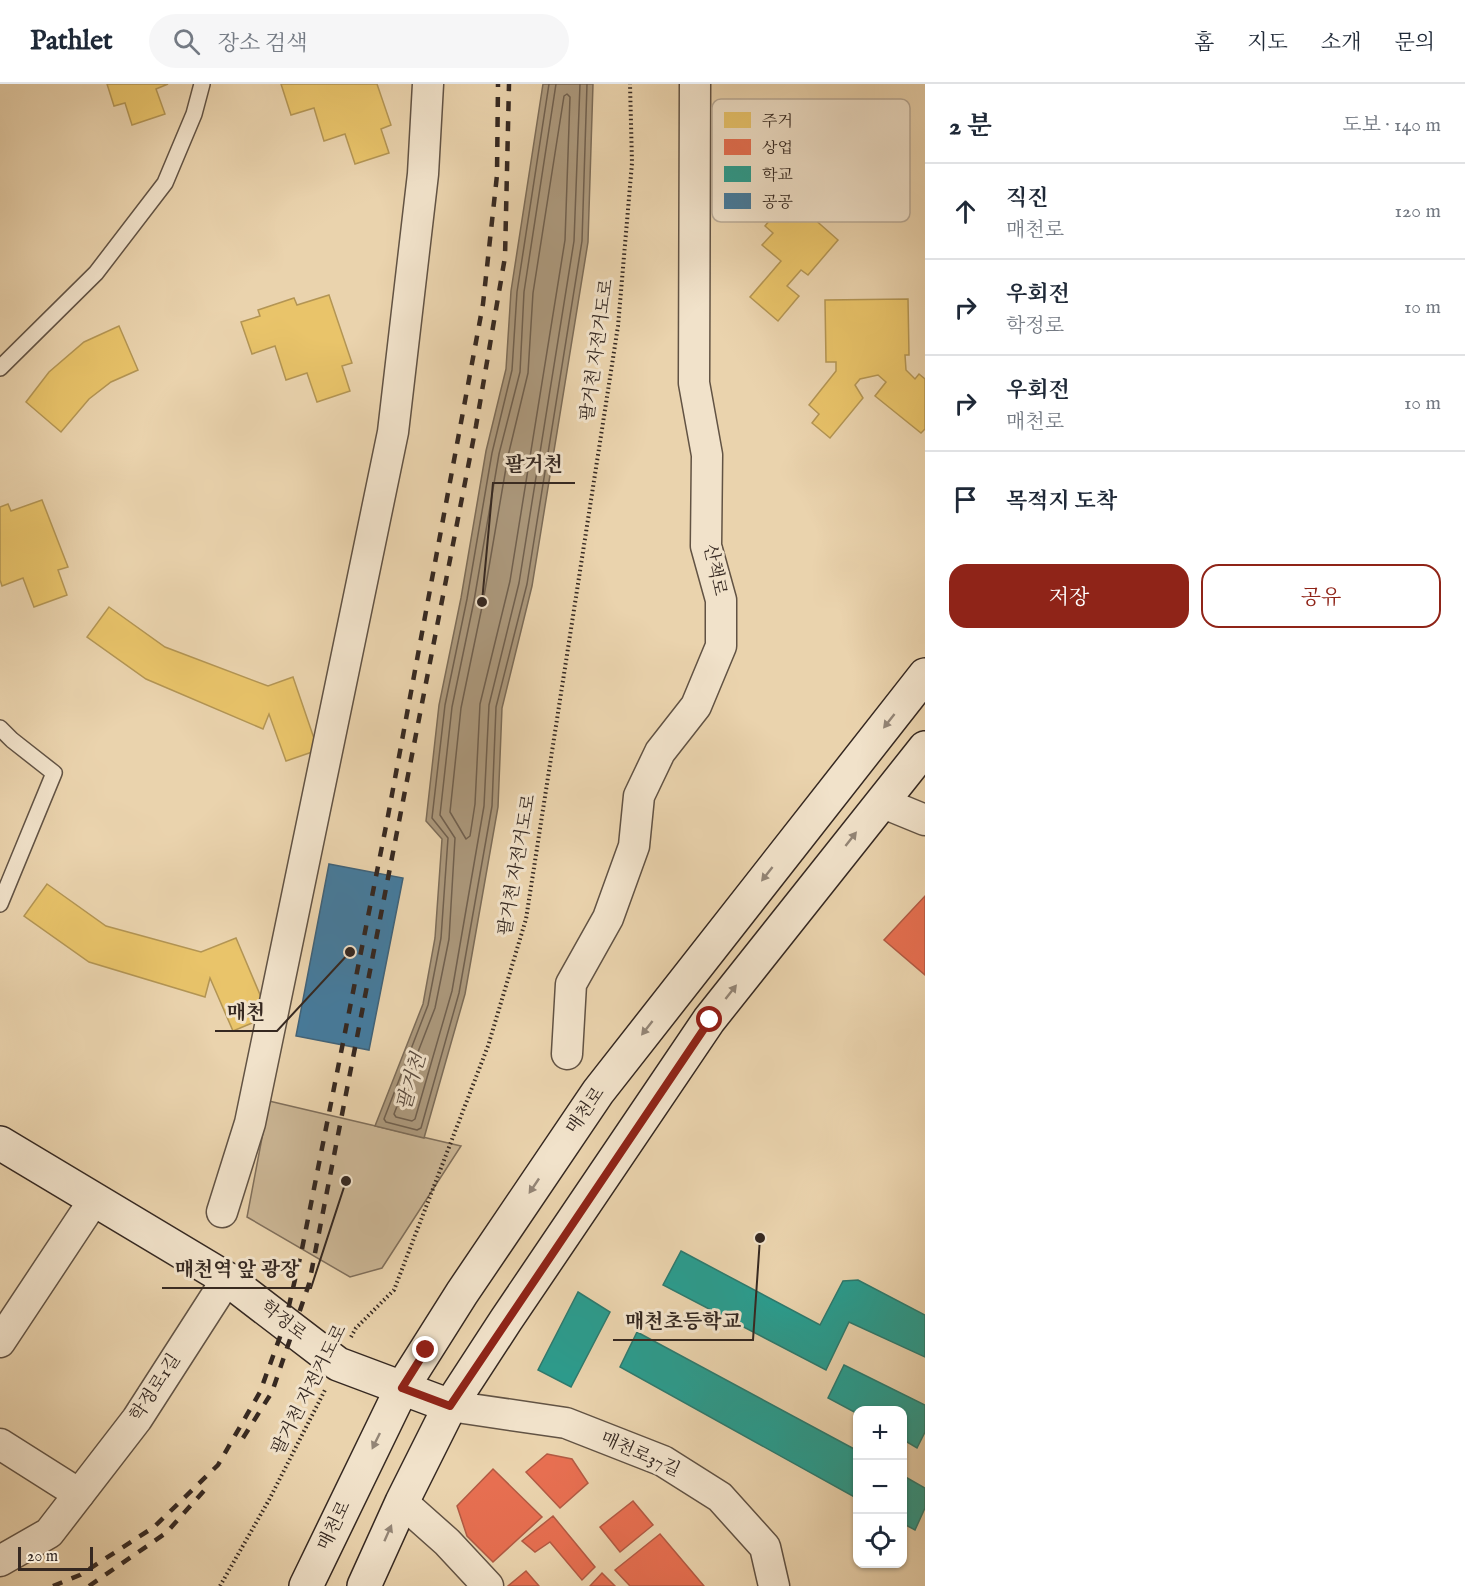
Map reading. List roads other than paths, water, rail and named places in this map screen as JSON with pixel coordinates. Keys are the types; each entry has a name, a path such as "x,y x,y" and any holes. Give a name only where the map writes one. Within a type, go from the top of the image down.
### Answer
{"main road":[{"name":"매천로","path":"306,1586 402,1388 462,1293 598,1092 925,675"},
{"path":"364,1586 402,1502 450,1406 710,1020 925,748"},
{"name":"학정로","path":"0,1143 227,1279 338,1364 450,1406"}],"street":[{"path":"222,1212 250,1123 393,432 423,174 428,84"},
{"name":"산책로","path":"567,1054 571,984 612,907 634,846 639,796 660,752 696,706 721,646 721,600 706,546 707,455 694,383 695,84"},
{"path":"881,802 925,820"},
{"path":"0,1342 94,1200"},
{"name":"학정로1길","path":"0,1561 49,1533 137,1419 227,1279"},
{"name":"매천로37길","path":"450,1406 566,1423 663,1461 720,1497 765,1547 774,1586"},
{"path":"0,1444 79,1494"},
{"path":"402,1502 447,1542 488,1586"}],"lane":[{"path":"0,368 96,273 165,183 194,114 202,84"},
{"path":"0,728 54,773 0,903"}],"water":[{"path":"543,84 593,84 588,242 532,586 502,708 498,807 465,994 424,1138 375,1126 423,1004 435,938 442,839 426,821 439,705 461,598 486,451 506,369 511,291"}],"railway":[{"path":"53,1586 80,1575 154,1527 218,1465 260,1392 285,1323 302,1249 388,816 483,304 497,175 498,84"},
{"path":"243,1438 272,1392 309,1284 476,426 505,257 509,84"},
{"path":"89,1586 166,1533 210,1484"}],"place":[{"name":"팔거천","path":"482,602"},
{"name":"매천","path":"350,952"},
{"name":"매천역 앞 광장","path":"346,1181"},
{"name":"매천초등학교","path":"760,1238"}]}
